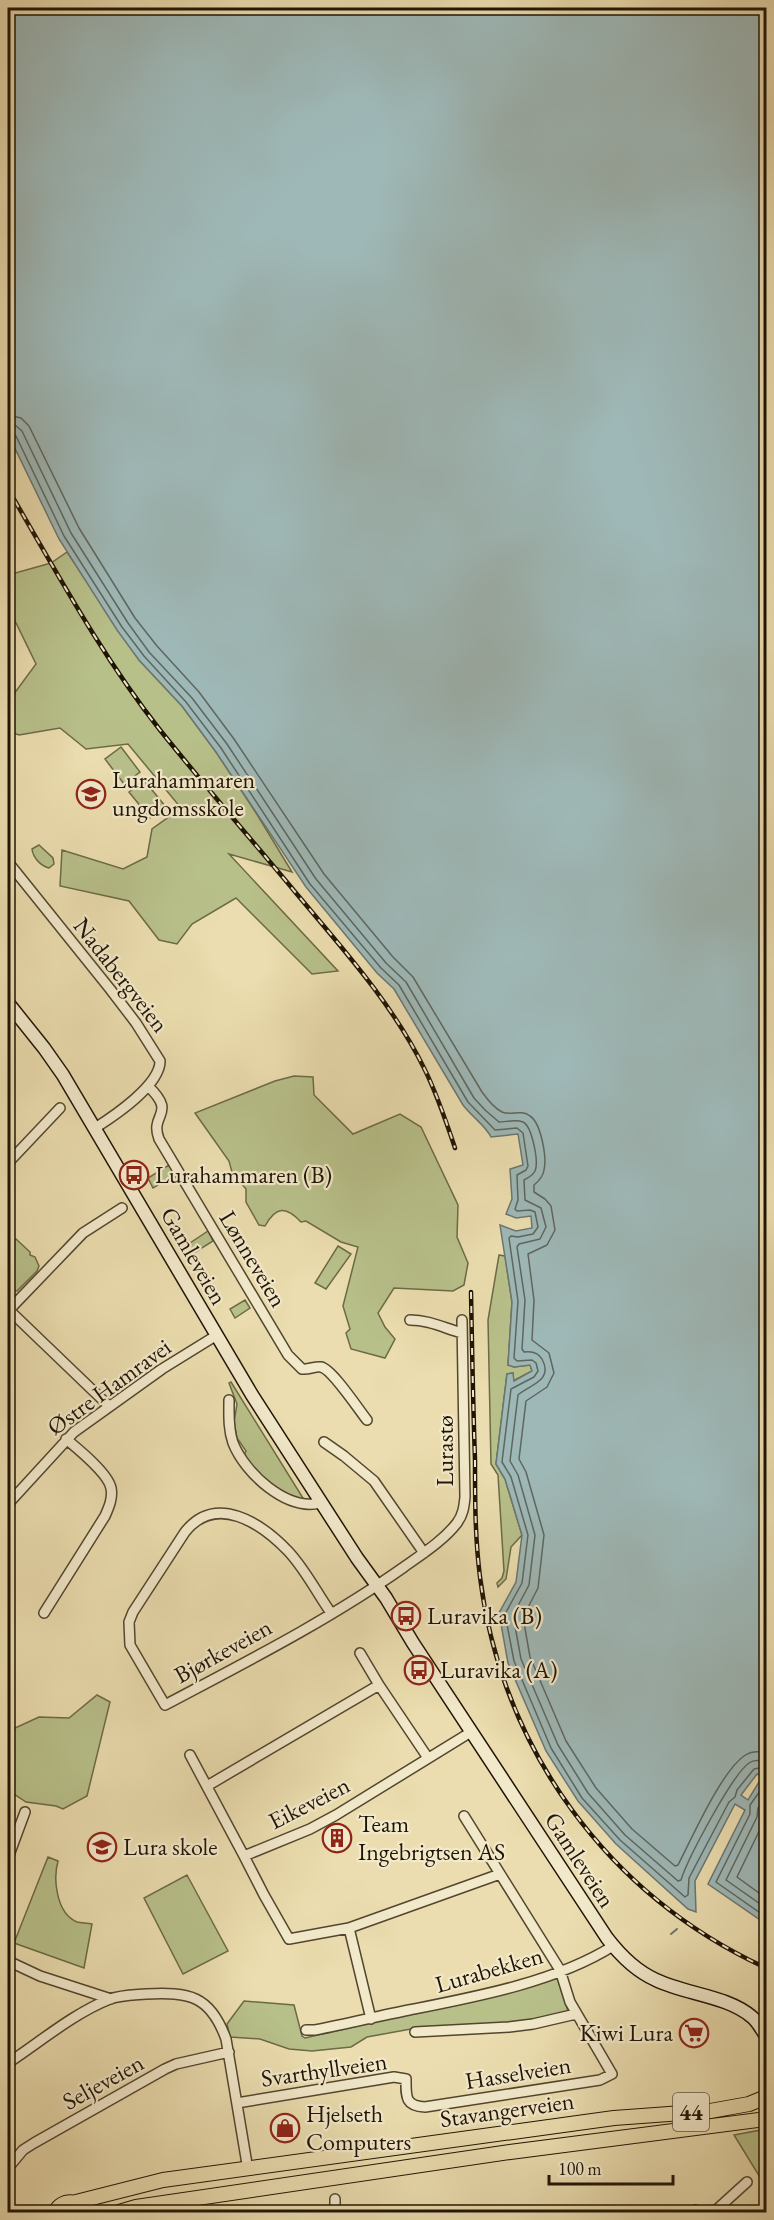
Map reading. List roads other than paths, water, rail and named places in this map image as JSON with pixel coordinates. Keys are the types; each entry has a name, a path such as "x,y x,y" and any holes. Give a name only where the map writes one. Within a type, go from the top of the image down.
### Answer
{"main road":[{"name":"Gamleveien","path":"8,1003 50,1057 95,1128 217,1335 320,1503 613,1946 630,1964 654,1979 742,2010 754,2018 766,2036"},
{"name":"Stavangerveien","path":"55,2212 64,2203 81,2207 163,2180 614,2118 710,2111 749,2104 766,2097"},
{"name":"Stavangerveien","path":"119,2212 136,2206 510,2152 766,2119"}],"street":[{"name":"Nadabergveien","path":"8,866 88,960 157,1054 160,1067 148,1086 112,1118 95,1128"},
{"name":"Lønneveien","path":"148,1086 160,1098 162,1104 162,1112 156,1127 159,1139 288,1355 302,1369 319,1366 327,1371 367,1420"},
{"path":"8,1163 60,1108"},
{"path":"110,1406 8,1310 83,1233 122,1208"},
{"path":"410,1320 428,1320 444,1328 462,1332"},
{"name":"Lurastø","path":"375,1586 424,1553 447,1534 464,1512 462,1320"},
{"name":"Østre Hamravei","path":"8,1504 66,1438 162,1369 217,1335"},
{"path":"229,1400 230,1431 233,1443 249,1469 262,1481 292,1501 303,1505 320,1503"},
{"path":"44,1612 105,1516 111,1502 111,1487 107,1479 66,1438"},
{"path":"324,1442 344,1455 374,1481 424,1553"},
{"name":"Bjørkeveien","path":"331,1613 297,1562 273,1538 247,1520 226,1513 217,1513 195,1520 184,1532 133,1612 129,1631 130,1645 165,1705 331,1613 375,1586"},
{"path":"360,1653 428,1758"},
{"path":"207,1786 379,1685"},
{"name":"Eikeveien","path":"244,1856 310,1829 336,1815 471,1732"},
{"path":"190,1755 289,1938 349,1928 500,1874"},
{"path":"8,1858 25,1812"},
{"name":"Hasselveien","path":"406,2091 410,2104 415,2107 425,2107 600,2080 612,2074 570,2002 560,1970 464,1816"},
{"path":"349,1928 371,2019"},
{"name":"Lurabekken","path":"306,2030 371,2019 528,1983 598,1955 613,1946"},
{"path":"8,1961 40,1976 111,1999"},
{"path":"8,2063 93,2007 111,1999 123,1996 175,1993 190,1997 203,2003 216,2016 226,2039 248,2170"},
{"name":"Hasselveien","path":"415,2032 509,2027 576,2014"},
{"name":"Seljeveien","path":"8,2168 23,2150 34,2143 165,2069 176,2064 229,2052"},
{"name":"Svarthyllveien","path":"237,2103 394,2077 406,2079 406,2091"},
{"path":"714,2212 747,2182"},
{"path":"335,2199 335,2212"}],"water":[{"path":"8,8 766,8 766,1778 757,1774 741,1795 748,1800 759,1782 766,1786 766,1924 708,1884 745,1810 735,1804 695,1881 696,1912 688,1909 616,1844 578,1801 546,1751 508,1663 499,1613 516,1582 522,1535 505,1479 496,1464 507,1374 513,1373 514,1381 532,1371 530,1365 514,1367 508,1365 512,1302 500,1225 516,1231 532,1228 531,1216 516,1218 506,1214 512,1199 510,1169 523,1165 518,1134 491,1137 463,1105 394,989 377,973 306,887 216,752 182,706 139,660 117,630 59,539 8,434"}],"waterway":[{"name":"Lurabekken","path":"671,1934 677,1929"}],"railway":[{"path":"8,489 80,612 138,701 193,771 348,955 397,1021 429,1078 455,1148"},
{"path":"471,1292 478,1562 492,1640 512,1701 538,1757 572,1810 612,1858 658,1900 709,1937 766,1968"}],"place":[{"name":"Lurahammaren ungdomsskole","path":"91,794"},
{"name":"Lurahammaren (B)","path":"134,1175"},
{"name":"Luravika (B)","path":"406,1616"},
{"name":"Luravika (A)","path":"419,1670"},
{"name":"Team Ingebrigtsen AS","path":"337,1838"},
{"name":"Lura skole","path":"102,1847"},
{"name":"Kiwi Lura","path":"694,2033"},
{"name":"Hjelseth Computers","path":"285,2128"}]}
